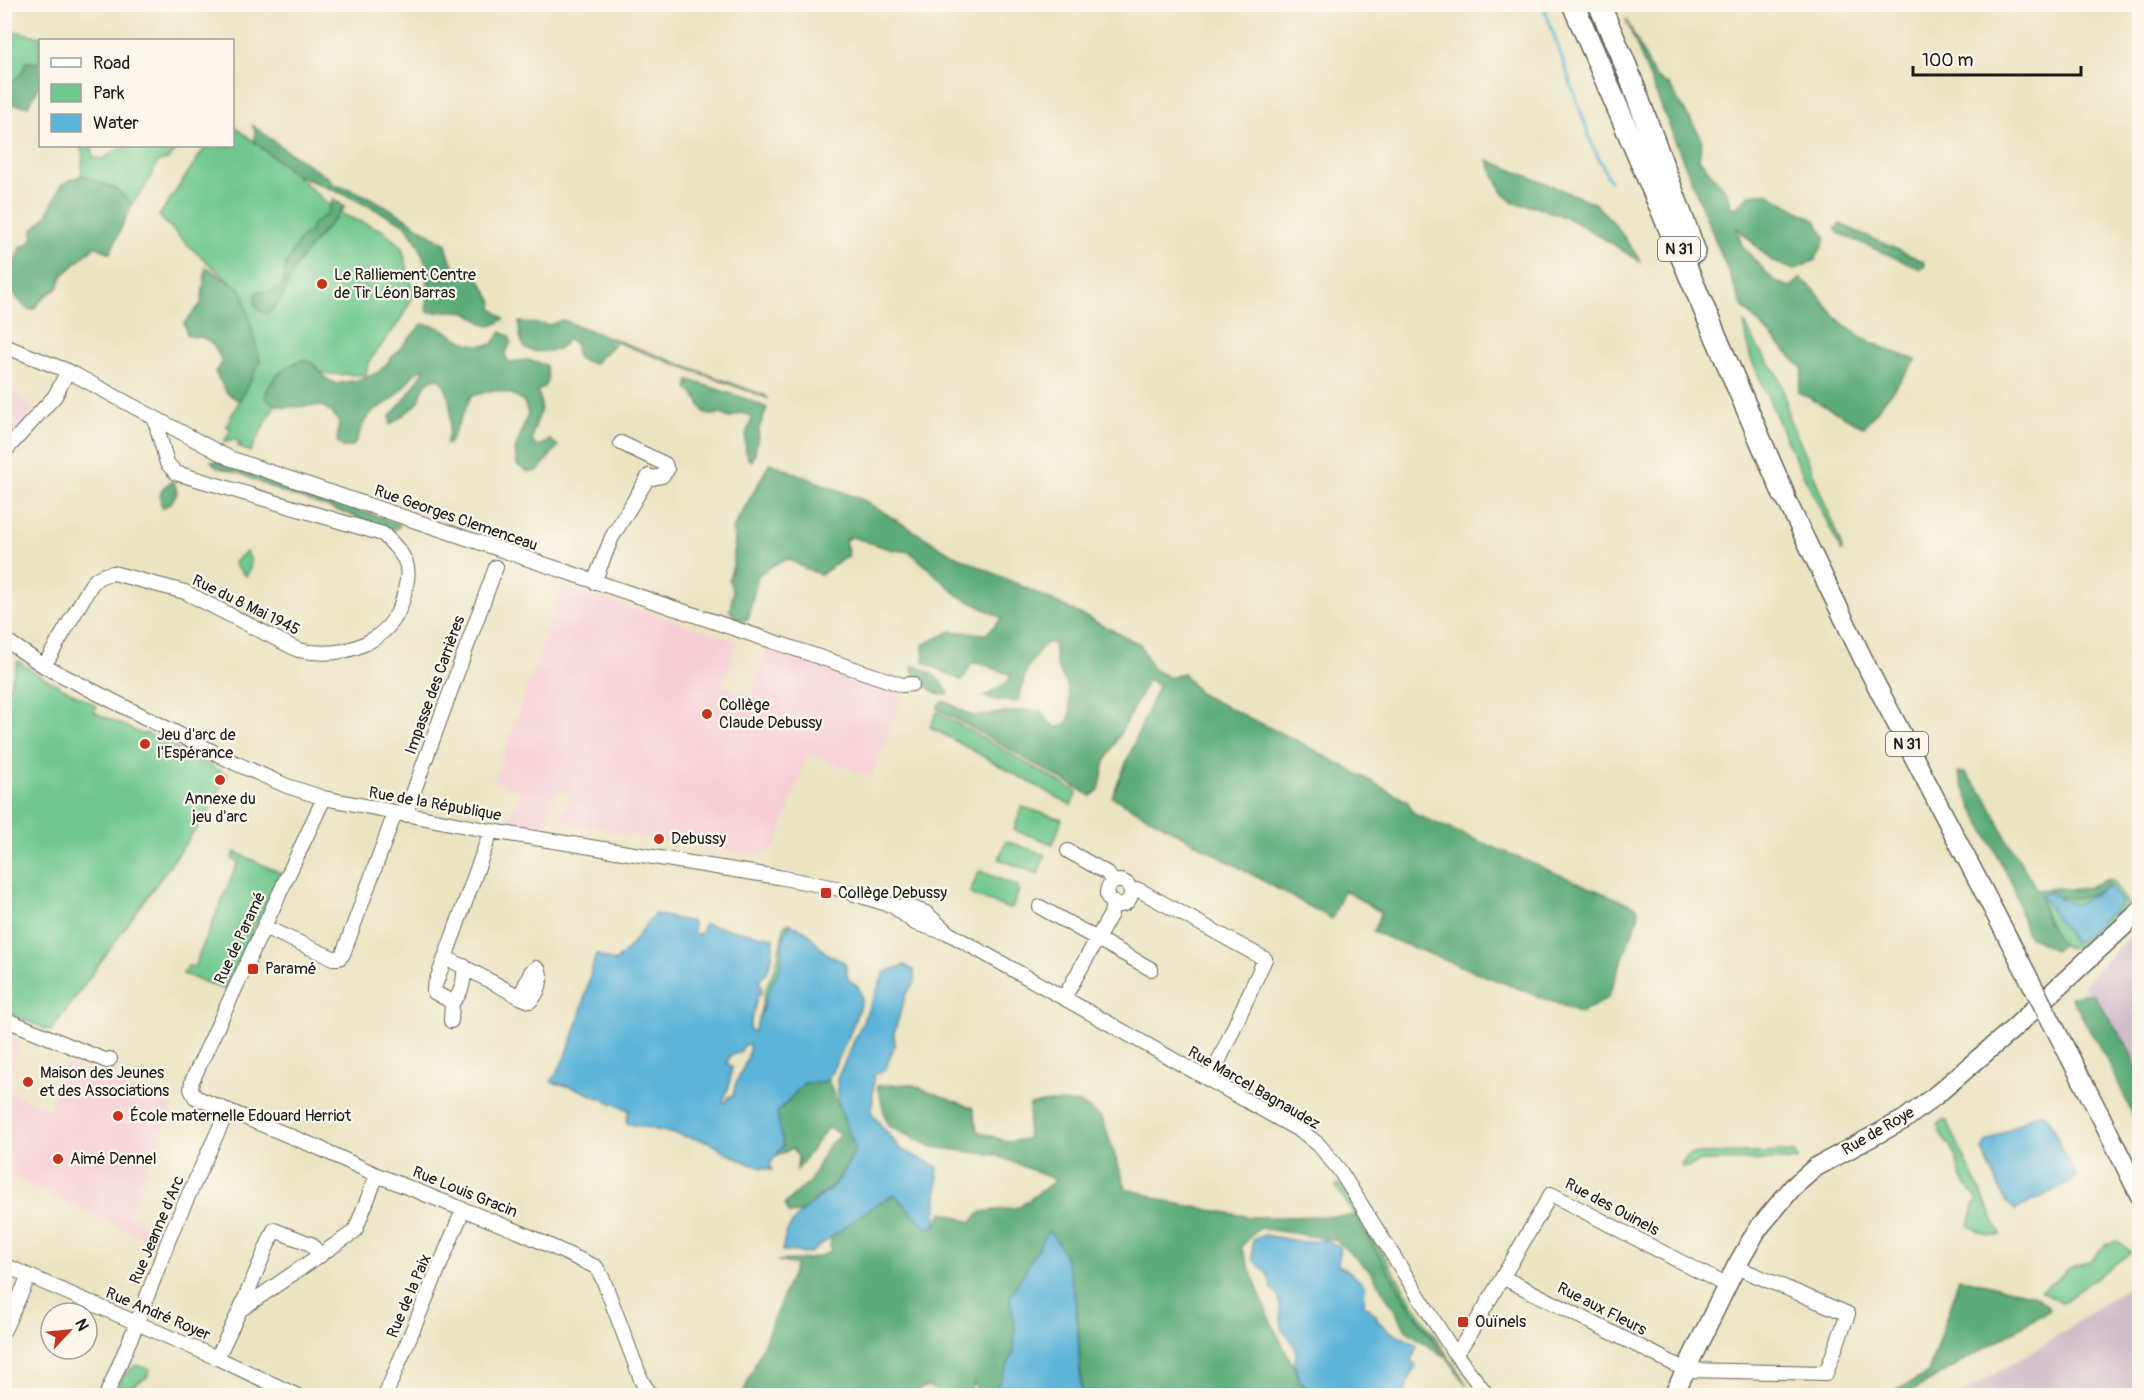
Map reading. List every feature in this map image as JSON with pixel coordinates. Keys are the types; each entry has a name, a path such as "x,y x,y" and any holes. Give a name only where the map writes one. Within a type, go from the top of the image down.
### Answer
{"highway":[{"name":"N 31","path":"1573,4 1784,495"},
{"name":"N 31","path":"1601,4 1784,495"}],"main road":[{"name":"N 31","path":"1784,495 1864,662 2101,1117 2139,1196"},
{"name":"Rue de Roye","path":"1673,1395 1736,1267 1764,1219 1793,1187 1825,1162 1890,1127 1935,1096 2014,1028 2139,910"}],"street":[{"name":"Rue Georges Clemenceau","path":"4,346 68,371 229,458 902,685 912,684"},
{"path":"4,452 55,396 68,371"},
{"name":"Rue du 8 Mai 1945","path":"44,666 91,585 98,576 105,574 112,573 185,592 298,650 314,653 339,653 352,650 371,640 394,619 403,602 408,576 405,562 397,548 383,534 176,473 167,463 156,424 157,420"},
{"path":"621,443 664,464 667,470 662,476 653,478 649,476"},
{"path":"594,582 612,537 649,476 648,458"},
{"name":"Impasse des Carrières","path":"264,927 333,958 339,958 343,954 496,567"},
{"name":"Rue de la République","path":"4,639 44,666 235,763 287,786 324,798 491,831 836,888 893,906 913,908 926,913 948,933 1003,964"},
{"name":"Rue de Paramé","path":"192,1093 192,1081 324,798"},
{"path":"452,1002 434,992 434,988 491,831"},
{"path":"1068,850 1107,873 1113,882"},
{"path":"1113,882 1125,882 1131,891 1130,898 1124,903 1113,902"},
{"path":"1064,998 1111,914 1113,902 1107,892 1113,882"},
{"path":"1131,891 1139,890 1265,959 1210,1080"},
{"path":"1040,907 1151,969"},
{"path":"445,957 520,997"},
{"name":"Rue Marcel Bagnaudez","path":"1003,964 1304,1133 1319,1145 1340,1171 1453,1351 1488,1395"},
{"path":"452,1002 457,1000 465,976 464,966"},
{"path":"451,1021 452,1002"},
{"path":"4,1019 106,1060 110,1059"},
{"name":"Rue Louis Gracin","path":"192,1093 195,1097 226,1112 319,1148 377,1175 522,1233 596,1267 603,1279 642,1382 652,1395"},
{"name":"Rue Jeanne d'Arc","path":"106,1395 172,1232 226,1112"},
{"path":"240,1310 355,1231 377,1175"},
{"name":"Rue des Ouinels","path":"1453,1351 1461,1347 1504,1278 1551,1194 1727,1286"},
{"name":"Rue de la Paix","path":"385,1395 463,1209"},
{"path":"217,1358 274,1230 311,1244 320,1256"},
{"name":"Rue André Royer","path":"4,1265 297,1395"},
{"path":"1686,1370 1826,1373 1848,1314 1736,1267"},
{"path":"4,1330 29,1276"},
{"name":"Rue aux Fleurs","path":"1504,1278 1686,1370"}],"shaded area":[{"path":"5,383 34,410 5,443"},
{"name":"Collège Claude Debussy","path":"563,586 738,641 723,686 750,696 766,649 902,696 886,745 871,777 808,754 776,847 759,856 609,832 607,829 594,826 590,829 561,822 571,794 557,789 541,831 506,825 519,792 494,780"},
{"path":"2139,926 2139,1088 2120,1049 2083,985"},
{"path":"5,1033 22,1041 5,1085"},
{"path":"66,1063 173,1107 129,1216 166,1232 161,1246 5,1174 5,1090 48,1109"},
{"path":"2138,1280 2139,1395 1960,1395 2042,1346"}],"green space":[{"path":"1626,19 1655,77 1669,85 1702,139 1699,159 1727,192 1730,206 1736,208 1749,195 1767,193 1816,221 1826,238 1815,260 1794,270 1772,261 1737,228 1742,246 1775,282 1791,287 1800,279 1806,282 1833,314 1855,333 1916,360 1864,427 1798,392 1803,369 1742,306"},
{"path":"4,29 50,39 39,39 39,63 26,62 22,73 12,82 5,81"},
{"path":"26,62 39,63 39,87 28,106 5,104 5,79 12,82 22,73"},
{"path":"252,125 329,178 333,184 377,201 446,244 455,267 464,273 478,277 493,302 492,308 504,319 488,326 467,313 428,312 426,308 429,294 425,262 418,244 405,224 348,196 296,175 254,142 255,131"},
{"name":"Le Ralliement Centre de Tir Léon Barras","path":"234,126 296,175 329,205 346,216 384,231 402,248 414,295 399,322 368,363 366,375 328,374 293,365 280,396 250,452 238,446 240,443 236,440 224,442 231,429 226,426 260,362 242,290 199,255 159,216 205,147 234,147"},
{"path":"80,147 92,147 93,158 104,159 119,149 128,147 174,147 175,152 168,159 158,162 144,189 132,204 116,189 81,175 83,155"},
{"path":"1488,160 1594,203 1614,223 1642,263 1581,225 1549,211 1513,203 1500,189"},
{"path":"81,175 116,189 132,204 110,253 95,246 62,276 58,288 44,297 33,310 27,309 5,285 5,277 13,266 20,248 29,243 33,237 33,229 45,218 62,184"},
{"path":"333,199 345,207 296,266 282,297 274,308 267,313 260,311 255,304 256,294 260,291 266,293 279,289 283,282 286,264 301,238 310,231 312,224 327,214"},
{"path":"1840,224 1923,261 1925,266 1921,269 1838,233 1836,228"},
{"path":"206,267 242,290 260,362 239,401 227,393 215,372 222,362 215,348 203,338 187,335 184,323 201,304"},
{"path":"562,320 767,398 616,342 594,364 576,356 576,344 567,339 561,347 550,351 535,351 525,347 520,336 519,322 550,325"},
{"path":"1744,322 1760,351 1777,373 1784,391 1789,419 1806,455 1842,552 1790,448 1750,356"},
{"path":"422,324 432,325 471,344 493,344 501,332 509,336 511,342 505,355 509,362 528,360 546,365 548,378 545,387 537,391 541,406 533,444 540,446 550,440 558,446 538,471 528,472 517,465 515,450 528,414 524,402 512,394 494,390 471,396 449,444 446,444 450,427 449,401 439,378 433,379 424,387 418,403 390,425 390,416 406,398 424,368 412,376 394,398 370,414 352,447 343,447 337,442 339,422 327,409 314,405 278,406 265,397 270,385 279,374 290,365 303,360 312,363 327,379 336,384 363,379 379,372"},
{"path":"689,380 767,408 759,429 752,461 748,459 745,441 752,416 741,413 729,418 721,414 709,415 704,412 694,394 687,389"},
{"path":"211,461 400,524 398,528 389,530 279,491 241,474 216,467"},
{"path":"770,463 863,500 950,553 1140,644 1153,669 1170,678 1183,673 1200,694 1301,743 1407,801 1414,814 1637,907 1639,915 1608,998 1581,1013 1373,932 1381,912 1344,890 1332,919 1112,797 1158,686 1149,679 1105,762 1099,790 1091,796 938,709 938,705 943,701 972,716 1027,710 1041,711 1050,723 1058,728 1068,722 1071,713 1067,684 1056,665 1054,643 1045,643 1027,668 1018,702 984,697 1008,681 1011,675 982,664 972,663 962,681 924,662 923,645 951,631 986,634 1002,618 959,596 910,552 893,550 852,537 845,540 849,556 821,575 789,559 777,563 758,575 748,619 743,621 737,619 730,611 733,592 729,579 733,566 735,539 732,530"},
{"path":"172,481 177,493 170,504 162,508 161,492"},
{"path":"246,552 251,564 246,576 235,566 234,562"},
{"path":"18,661 37,674 97,706 94,712 144,735 146,733 228,775 208,812 51,1031 5,1012 4,692 7,686 9,687"},
{"path":"912,666 924,669 934,676 949,694 934,692 914,676"},
{"path":"937,712 1077,792 1071,805 930,727"},
{"path":"1958,772 1965,773 1986,797 2006,838 2037,890 2086,888 2106,880 2109,886 2093,894 2076,898 2041,897 2045,920 2062,945 2054,950 2028,936 2014,888 1968,799"},
{"path":"1022,807 1062,819 1053,844 1014,830"},
{"path":"1006,841 1045,855 1038,874 999,859"},
{"path":"235,852 281,873 227,987 223,989 183,974 188,966 194,967 238,862 232,859"},
{"path":"980,871 1017,886 1019,890 1013,907 1009,909 972,895 970,892"},
{"path":"2111,879 2129,905 2082,944 2068,949 2053,933 2040,897 2057,895 2075,898 2109,885 2106,880"},
{"path":"791,923 792,930 783,969 755,1033 767,985 776,966 785,924"},
{"path":"2093,994 2127,1045 2137,1068 2140,1077 2139,1129 2112,1069 2071,997"},
{"path":"828,1080 856,1149 837,1181 800,1213 789,1214 785,1204 810,1181 828,1146 840,1135 828,1127 797,1170 798,1157 793,1148 775,1157 783,1146 777,1113 804,1083 819,1083"},
{"path":"910,1084 973,1108 977,1131 1008,1142 1027,1139 1030,1105 1050,1102 1080,1103 1102,1118 1126,1188 1173,1203 1250,1217 1355,1216 1412,1310 1444,1357 1407,1331 1372,1273 1336,1240 1259,1228 1241,1247 1270,1320 1308,1395 1082,1395 1077,1310 1065,1255 1010,1297 1015,1328 1014,1352 993,1395 978,1395 974,1382 968,1395 943,1395 928,1386 907,1395 742,1396 796,1265 778,1261 824,1255 830,1251 831,1237 894,1194 927,1228 936,1225 943,1212 971,1222 982,1212 1019,1207 1056,1180 996,1155 932,1147 888,1126 877,1086"},
{"path":"1943,1120 1947,1121 2001,1235 1988,1235 1969,1225 1974,1206 1978,1201 1961,1177 1955,1156 1940,1133 1938,1125"},
{"path":"1794,1152 1797,1160 1700,1161 1689,1167 1681,1166 1690,1154"},
{"path":"1340,1184 1412,1302 1467,1385 1412,1309 1336,1186"},
{"path":"2117,1241 2131,1252 2062,1303 2040,1291 2069,1268 2091,1260 2106,1244"},
{"path":"1959,1278 2034,1295 2050,1308 1906,1395 1878,1395 1897,1390 1928,1373"},
{"path":"136,1365 150,1369 147,1377 129,1388 123,1395 115,1395 123,1375"}],"water":[{"path":"2109,886 2122,902 2121,904 2074,943 2040,894 2049,892 2071,904 2077,904"},
{"path":"654,914 693,922 693,934 701,934 704,924 774,938 772,957 767,972 759,980 762,988 761,995 758,994 749,1029 754,1032 772,982 781,966 783,937 789,925 806,931 825,952 845,963 848,979 859,988 862,1000 849,1036 828,1080 819,1083 804,1083 777,1113 783,1146 770,1164 772,1170 752,1165 724,1152 710,1142 626,1123 629,1110 575,1088 551,1082 560,1068 573,1037 596,954 615,962 629,948","holes":["745,1044 749,1044 747,1059 733,1095 728,1097 726,1102 723,1101 729,1086 732,1067 727,1063 730,1056 740,1052"]},
{"path":"904,965 914,971 915,982 906,994 894,1033 895,1045 885,1070 874,1075 872,1114 900,1149 938,1167 936,1225 927,1228 894,1194 869,1209 810,1253 783,1251 789,1228 804,1210 840,1179 852,1157 855,1149 839,1106 837,1079 885,972"},
{"path":"2043,1113 2047,1116 2076,1177 2072,1182 2015,1210 2006,1202 1982,1150 1988,1141 2036,1114"},
{"path":"1048,1231 1059,1245 1073,1285 1082,1395 993,1395 1014,1352 1015,1328 1010,1297"},
{"path":"1264,1235 1303,1242 1326,1240 1340,1247 1338,1265 1349,1271 1365,1286 1364,1305 1389,1331 1417,1345 1412,1361 1416,1367 1412,1371 1404,1395 1312,1395 1301,1382 1294,1363 1295,1347 1282,1328 1279,1297 1272,1289 1267,1273 1252,1259 1253,1240"}],"waterway":[{"path":"1543,4 1593,147 1610,181"}],"place":[{"name":"Le Ralliement Centre de Tir Léon Barras","path":"322,284"},
{"name":"Collège Claude Debussy","path":"707,714"},
{"name":"Jeu d'arc de l'Espérance","path":"145,744"},
{"name":"Annexe du jeu d'arc","path":"220,780"},
{"name":"Debussy","path":"659,839"},
{"name":"Collège Debussy","path":"826,893"},
{"name":"Paramé","path":"253,969"},
{"name":"Maison des Jeunes et des Associations","path":"28,1082"},
{"name":"École maternelle Edouard Herriot","path":"118,1116"},
{"name":"Aimé Dennel","path":"58,1159"},
{"name":"Ouïnels","path":"1463,1322"}]}
